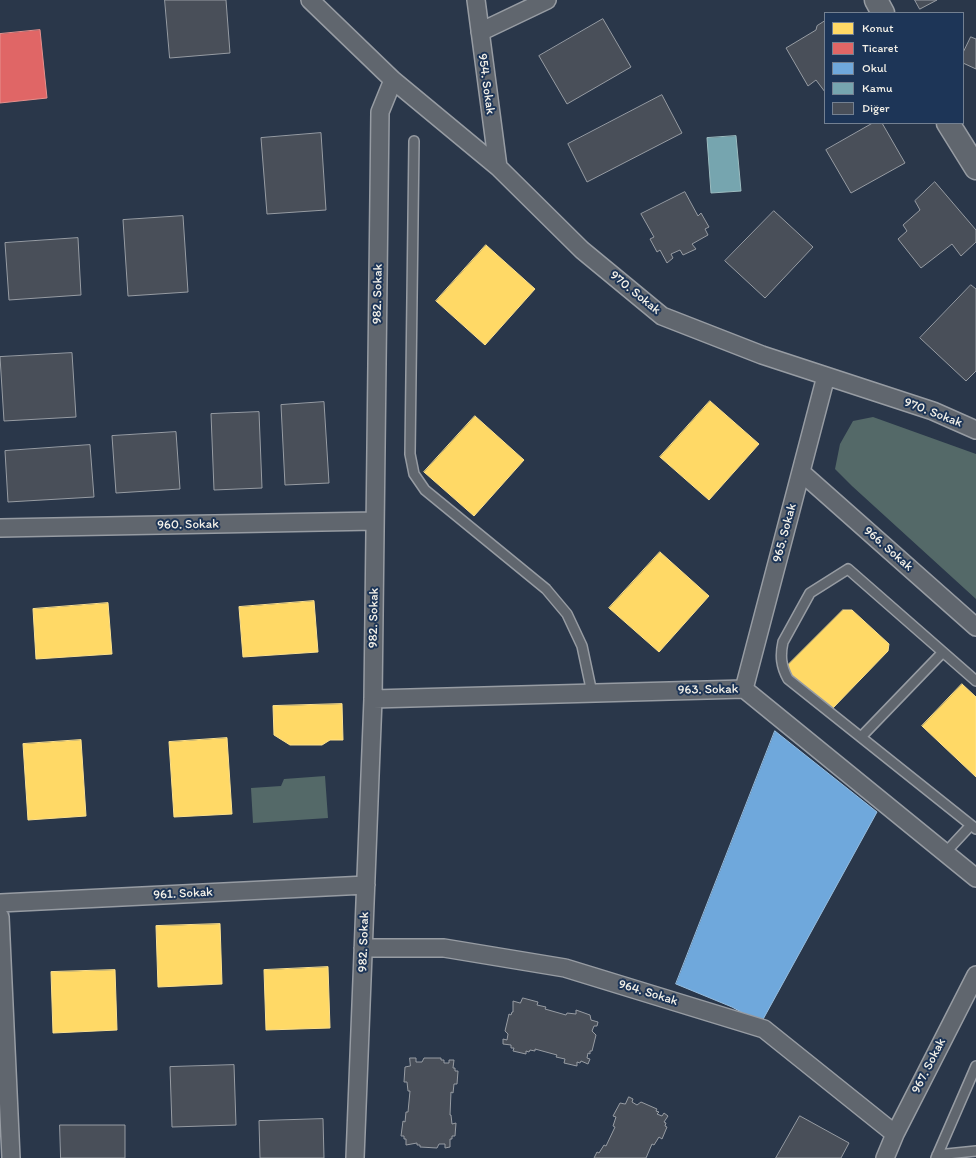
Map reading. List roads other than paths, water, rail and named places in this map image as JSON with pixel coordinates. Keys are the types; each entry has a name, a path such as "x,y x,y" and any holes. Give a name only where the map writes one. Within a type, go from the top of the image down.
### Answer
{"street":[{"name":"970. Sokak","path":"310,0 393,80 498,168 582,250 662,316 762,355 933,411 976,430"},
{"name":"954. Sokak","path":"476,0 498,168"},
{"path":"480,32 547,0"},
{"path":"876,0 882,12"},
{"name":"982. Sokak","path":"356,1158 373,699 380,112 393,80"},
{"path":"949,124 976,168"},
{"name":"965. Sokak","path":"744,689 826,376"},
{"name":"966. Sokak","path":"801,472 976,627"},
{"name":"960. Sokak","path":"0,528 375,521"},
{"name":"963. Sokak","path":"373,699 744,689 976,878"},
{"name":"961. Sokak","path":"0,903 366,885"},
{"path":"0,917 11,1158"},
{"name":"964. Sokak","path":"363,948 444,948 565,968 764,1029 895,1134"},
{"name":"967. Sokak","path":"885,1158 895,1134 976,975"}],"lane":[{"path":"414,141 410,454 414,474 425,490 546,589 567,614 584,652 592,693"},
{"path":"945,853 974,827 862,736 788,679 783,669 781,660 783,642 810,593 848,569 976,681"},
{"path":"862,736 943,652"},
{"path":"937,1156 976,1066"},
{"path":"937,1156 976,1151"}]}
